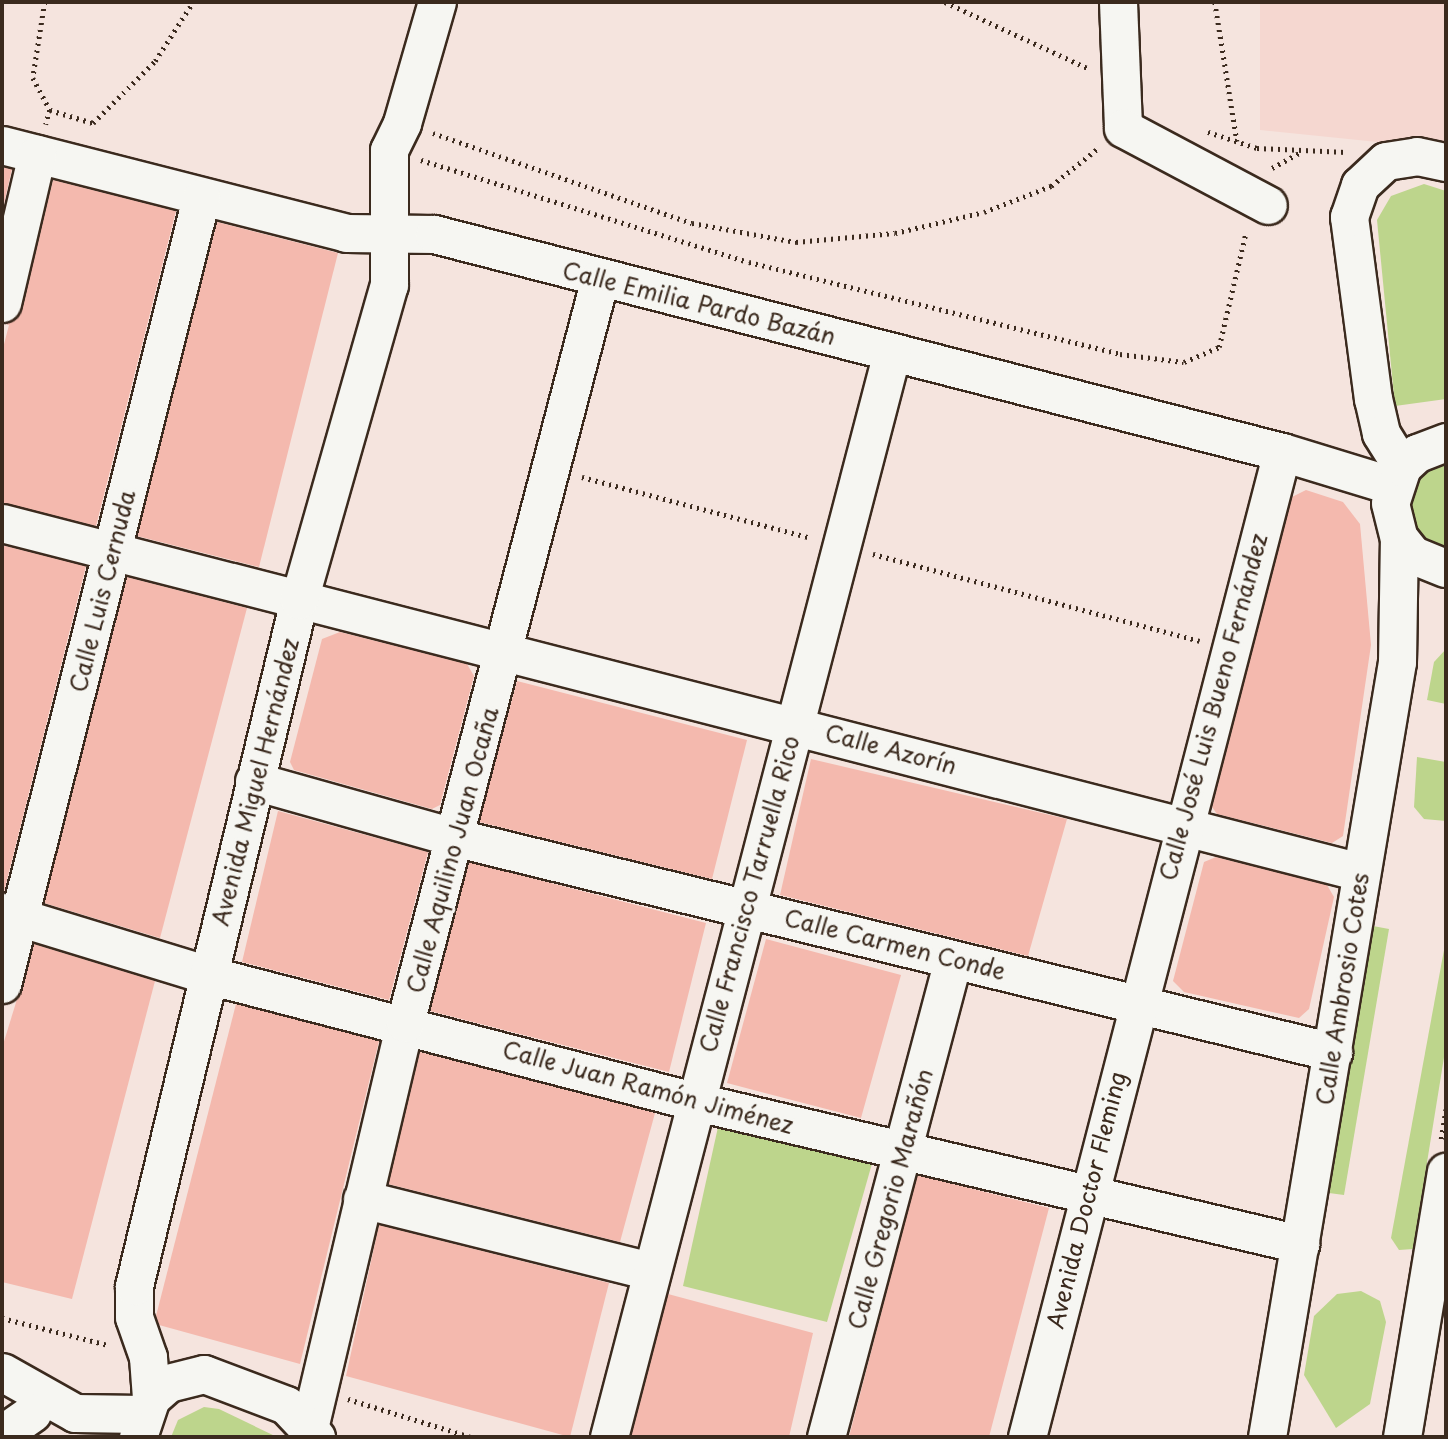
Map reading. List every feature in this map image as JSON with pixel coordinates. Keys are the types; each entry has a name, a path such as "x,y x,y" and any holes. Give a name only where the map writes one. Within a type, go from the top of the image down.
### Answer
{"street":[{"name":"Avenida Miguel Hernández","path":"144,1416 143,1334 134,1317 134,1286 299,600 389,285 395,136 437,2"},
{"path":"1118,2 1119,84 1123,128 1260,201"},
{"name":"Calle Emilia Pardo Bazán","path":"2,145 346,233 433,234 1282,452 1397,477"},
{"path":"2,303 37,154"},
{"path":"1397,477 1381,433 1373,399 1349,217 1360,185 1385,161 1417,156 1446,162"},
{"name":"Calle Luis Cernuda","path":"2,984 11,915 111,551 201,198"},
{"name":"Calle Aquilino Juan Ocaña","path":"316,1433 362,1199 405,1023 457,838 600,278"},
{"name":"Calle Francisco Tarruella Rico","path":"609,1437 693,1101 892,352"},
{"path":"1397,477 1416,453 1446,442"},
{"name":"Calle José Luis Bueno Fernández","path":"1148,963 1181,826 1282,452"},
{"name":"Calle Ambrosio Cotes","path":"1267,1437 1396,662 1399,538 1390,503 1397,477"},
{"name":"Calle Azorín","path":"2,523 504,656 794,722 1360,872"},
{"path":"1399,538 1413,555 1446,568"},
{"name":"Calle Carmen Conde","path":"254,781 457,838 746,906 953,960 1333,1052"},
{"name":"Calle Juan Ramón Jiménez","path":"11,915 208,975 405,1023 693,1101 1086,1191 1300,1244"},
{"name":"Calle Gregorio Marañón","path":"826,1437 953,960"},
{"name":"Avenida Doctor Fleming","path":"1027,1437 1086,1191 1148,963"},
{"path":"1402,1437 1446,1172"},
{"path":"362,1199 650,1270"},
{"path":"143,1334 204,1374 286,1405 316,1433"},
{"path":"2,1372 75,1413 144,1416 168,1383 204,1374"},
{"path":"2,1434 17,1406 74,1437"}],"path":[{"path":"37,154 50,110 33,78 45,2"},
{"path":"50,110 93,123 155,61 193,2"},
{"path":"945,2 1119,84"},
{"path":"1214,2 1237,141"},
{"path":"395,136 692,223 796,242 895,233 984,212 1051,186 1123,128"},
{"path":"1200,130 1237,141 1302,152 1343,150 1352,157 1360,185"},
{"path":"395,136 749,262 1120,354 1184,362 1219,347 1260,201"},
{"path":"550,469 1228,649"}],"shaded area":[{"path":"1260,2 1446,2 1446,149 1260,130"}],"green space":[{"path":"1424,184 1446,191 1446,399 1395,406 1377,220 1391,196"},
{"path":"1446,460 1446,550 1416,533 1407,504 1418,476"},
{"path":"1446,649 1446,704 1427,700 1434,662"},
{"path":"1417,757 1446,762 1446,821 1424,819 1414,807"},
{"path":"1373,926 1389,929 1344,1195 1329,1193"},
{"path":"1446,939 1446,1045 1413,1249 1399,1250 1391,1238"},
{"path":"720,1118 873,1160 827,1322 683,1286"},
{"path":"1361,1291 1380,1301 1386,1322 1370,1404 1336,1428 1304,1375 1314,1316 1337,1294"},
{"path":"204,1407 219,1409 277,1437 171,1437 178,1420"}],"building":[{"path":"2,167 12,169 2,212"},
{"path":"53,180 176,211 96,526 2,503 2,352 9,325 2,323 17,318 22,308"},
{"path":"217,222 338,253 259,567 137,536"},
{"path":"1306,490 1343,502 1360,524 1371,645 1343,836 1332,843 1217,814 1212,807 1292,497"},
{"path":"2,545 86,566 4,892 2,892"},
{"path":"127,577 247,608 160,938 44,903"},
{"path":"340,632 467,664 474,676 440,805 432,809 294,770 290,762 322,639"},
{"path":"517,681 747,740 712,879 479,822"},
{"path":"811,759 1067,819 1028,956 780,895"},
{"path":"278,811 428,852 389,1000 242,962"},
{"path":"1216,857 1327,885 1334,897 1309,1009 1299,1018 1184,992 1173,981 1204,862"},
{"path":"469,862 706,923 669,1072 430,1011"},
{"path":"766,939 901,975 861,1118 727,1083"},
{"path":"34,944 155,981 72,1299 2,1282 2,1048"},
{"path":"236,1004 379,1041 300,1364 159,1325 156,1316"},
{"path":"420,1052 655,1113 620,1242 388,1184"},
{"path":"917,1175 1049,1208 989,1437 849,1437"},
{"path":"379,1225 609,1283 570,1437 346,1376"},
{"path":"668,1294 813,1333 789,1437 631,1437"}]}
